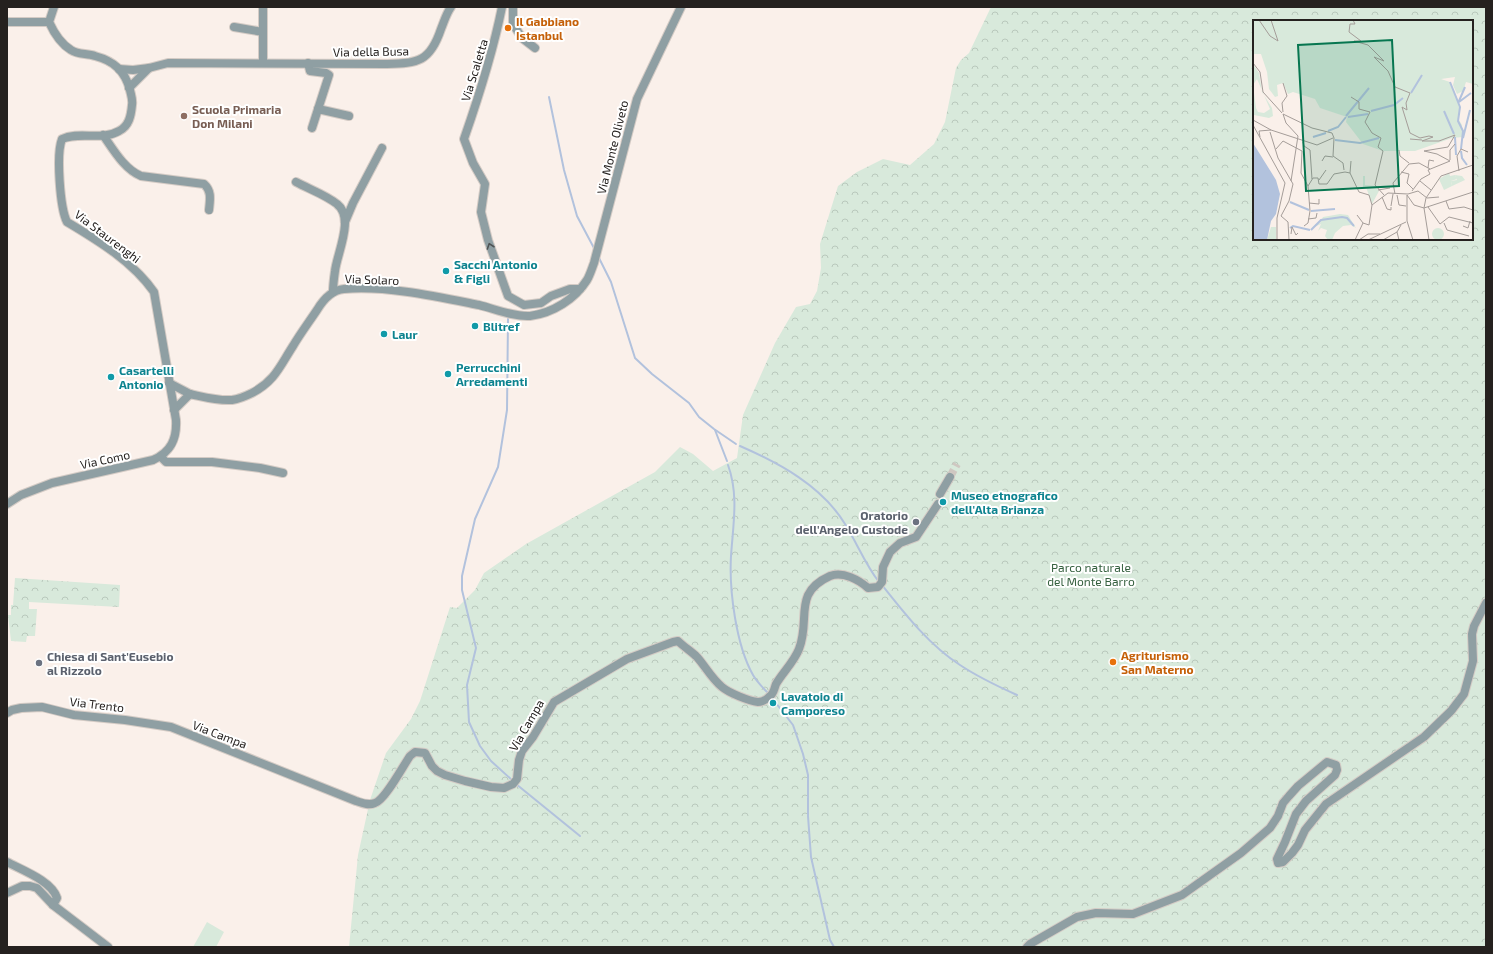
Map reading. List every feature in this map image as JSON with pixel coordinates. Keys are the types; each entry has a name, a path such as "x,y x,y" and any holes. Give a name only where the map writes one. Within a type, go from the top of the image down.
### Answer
{"street":[{"path":"7,22 49,22 54,7"},
{"path":"263,7 263,63"},
{"name":"Via della Busa","path":"119,69 133,70 168,63 387,64 415,62 429,52 438,38 451,7"},
{"name":"Via Scaletta","path":"502,7 496,38 464,139 473,162 485,184 481,212 488,240 508,296 524,305 541,303 551,296 570,289 577,292"},
{"path":"513,7 513,24 522,38 535,48"},
{"name":"Via Monte Oliveto","path":"577,292 588,279 599,248 637,99 681,7"},
{"name":"Via Staurenghi","path":"49,22 54,32 72,51 81,54 94,55 111,62 126,78 133,103 131,116 127,125 110,135 69,136 62,139 59,147 63,215 67,222 124,261 145,279 154,292 174,410"},
{"path":"234,27 263,32"},
{"name":"Via della Busa","path":"308,63 310,71 326,73 329,76 312,128"},
{"path":"129,88 149,68"},
{"path":"318,109 349,116"},
{"path":"103,135 135,174 204,184 208,188 210,194 209,210"},
{"path":"333,292 335,270 345,223 352,203 382,148"},
{"path":"296,182 338,204 343,212 345,223"},
{"name":"Via Solaro","path":"169,383 190,394 216,400 232,400 244,397 262,388 279,369 292,346 323,301 333,292 342,289 355,288 394,291 453,300 529,316 546,312 561,305 577,292"},
{"path":"190,394 174,410 177,432 171,446 161,457 166,462 212,462 260,468 283,473"},
{"name":"Via Como","path":"7,504 21,495 52,483 161,457"},
{"path":"940,494 950,477"},
{"name":"Via Campa","path":"171,727 356,801 370,804 376,803 386,793 410,756 415,752 425,753 432,766 437,771 455,779 504,788 513,784 517,779 519,760 522,751 533,737 554,702 627,659 673,642 678,641 695,656 722,687 747,699 760,702 768,698 773,693 783,672 800,648 806,601 812,588 818,582 834,575 848,576 862,582 868,588 880,585 883,567 890,552 900,543 916,537 938,504"},
{"path":"1027,947 1077,918 1096,913 1133,914 1182,895 1241,853 1270,828 1284,803 1298,786 1328,762 1336,765 1337,770 1335,775 1306,801 1296,814 1286,842 1277,859 1278,863 1283,862 1292,854 1305,830 1326,804 1424,737 1452,711 1464,694 1473,661 1472,634 1474,626 1486,603"},
{"name":"Via Trento","path":"7,713 21,708 42,707 74,715 125,720 171,727"},
{"path":"7,862 49,885 57,898 53,905"},
{"path":"7,893 22,886 36,888 53,905 108,947"}],"green space":[{"name":"Parco naturale del Monte Barro","path":"991,7 1486,7 1486,947 349,947 358,855 370,800 386,753 411,719 420,701 450,607 457,608 475,590 484,573 526,544 655,472 680,447 693,454 713,471 737,458 743,415 775,343 796,307 810,304 817,291 821,268 820,244 838,186 857,172 883,159 910,165 934,144 945,122 956,68 961,60 969,53"},
{"path":"15,578 120,585 119,607 29,602 29,609 37,609 35,636 27,636 26,642 11,641 8,615 11,615 11,605 13,605"},
{"path":"207,922 224,932 216,947 193,947"}],"waterway":[{"path":"549,97 564,170 577,216 595,250"},
{"path":"599,258 611,282 635,358 652,374 689,403 699,417 736,444"},
{"path":"508,319 507,410 498,467 475,519 462,576 462,590 476,648 467,685 469,722 480,746 491,761 513,781"},
{"path":"715,430 727,461"},
{"path":"740,446 784,468 812,487 824,498 845,524 869,568 879,582"},
{"path":"728,465 734,499 731,585 735,617 742,649 747,663 755,678 769,694"},
{"path":"882,585 928,639 949,657 995,685 1017,695"},
{"path":"772,698 793,725 803,754 808,775 808,816 811,857 830,940 834,947"},
{"path":"516,784 580,836"}],"tunnel":[{"path":"950,477 957,464"}],"place":[{"name":"Il Gabbiano Istanbul","path":"508,28"},
{"name":"Scuola Primaria Don Milani","path":"184,116"},
{"name":"Sacchi Antonio & Figli","path":"446,271"},
{"name":"Blitref","path":"475,326"},
{"name":"Laur","path":"384,334"},
{"name":"Perrucchini Arredamenti","path":"448,374"},
{"name":"Casartelli Antonio","path":"111,377"},
{"name":"Museo etnografico dell'Alta Brianza","path":"943,502"},
{"name":"Oratorio dell'Angelo Custode","path":"916,522"},
{"name":"Agriturismo San Materno","path":"1113,662"},
{"name":"Chiesa di Sant'Eusebio al Rizzolo","path":"39,663"},
{"name":"Lavatoio di Camporeso","path":"773,703"}]}
